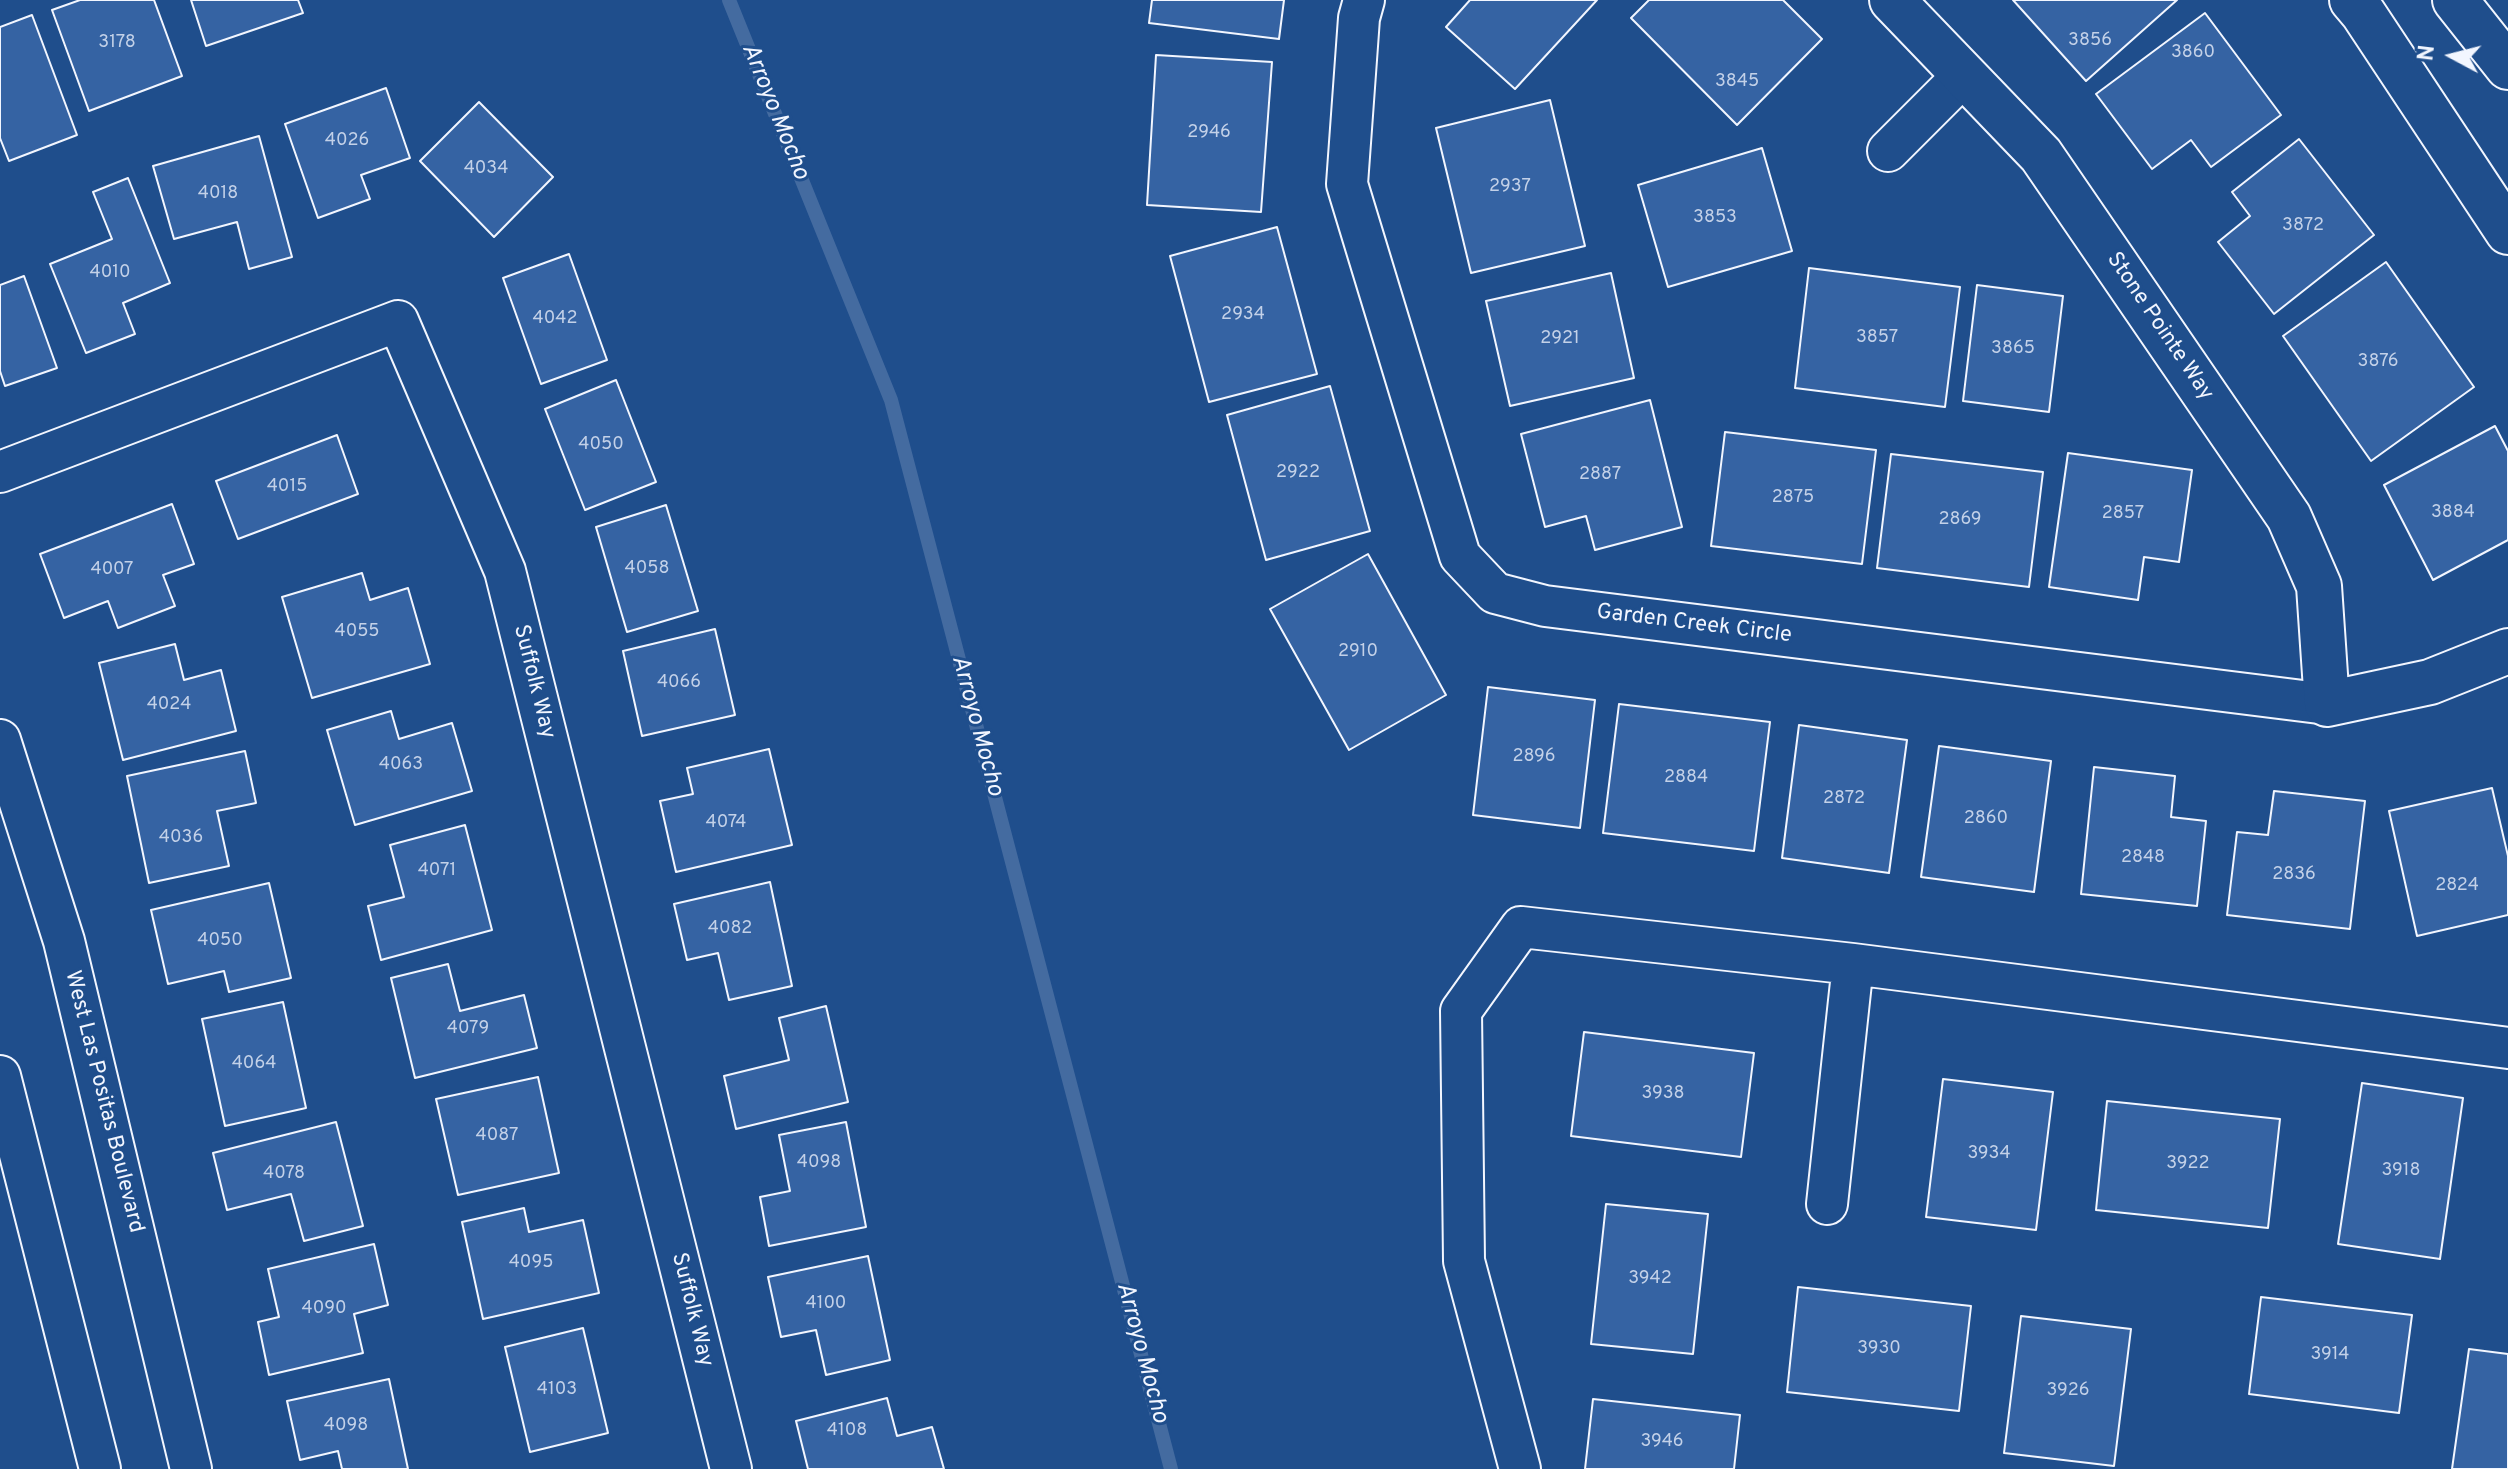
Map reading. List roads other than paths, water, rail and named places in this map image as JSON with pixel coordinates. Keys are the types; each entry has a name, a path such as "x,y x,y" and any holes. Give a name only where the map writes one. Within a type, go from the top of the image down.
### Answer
{"street":[{"name":"Garden Creek Circle","path":"1364,0 1359,18 1347,184 1460,556 1495,593 1545,606 2327,704 2430,682 2508,651"},
{"name":"Stone Pointe Way","path":"1892,0 2041,155 2289,517 2319,586 2327,704"},
{"path":"2352,0 2508,232"},
{"path":"2455,0 2508,67"},
{"path":"1888,151 1964,75"},
{"name":"Suffolk Way","path":"0,472 398,321 505,571 731,1469"},
{"name":"West Las Positas Boulevard","path":"0,740 64,941 191,1469"},
{"path":"1520,1469 1464,1261 1461,1011 1521,927 1853,964 2508,1048"},
{"path":"1827,1204 1853,964"},
{"path":"0,1076 100,1469"}],"waterway":[{"name":"Arroyo Mocho","path":"729,0 891,400 1171,1469"}]}
